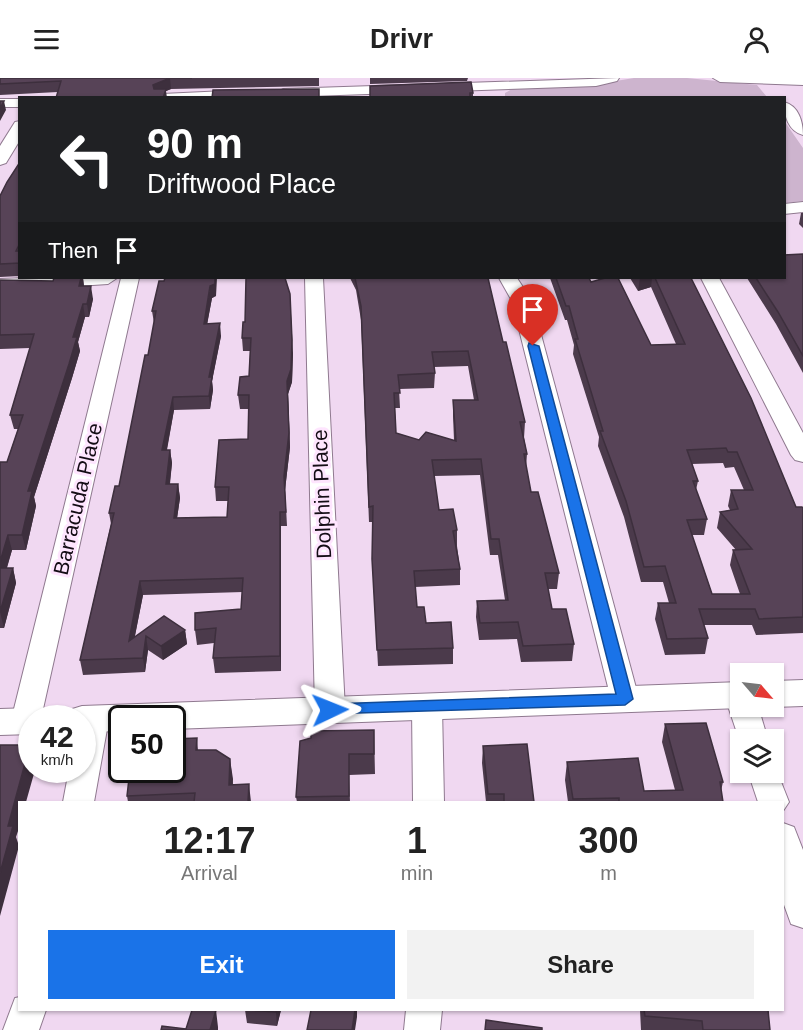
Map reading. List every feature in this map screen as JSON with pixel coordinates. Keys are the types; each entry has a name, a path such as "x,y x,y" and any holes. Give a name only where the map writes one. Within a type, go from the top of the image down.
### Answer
{"main road":[{"path":"784,695 803,693"},
{"path":"96,719 625,699 730,698"}],"street":[{"path":"211,96 345,89 490,87 596,82 612,78"},
{"path":"720,78 803,81"},
{"path":"767,81 777,96"},
{"path":"0,103 18,103"},
{"path":"786,104 803,105"},
{"path":"786,107 803,130"},
{"path":"0,160 18,128"},
{"path":"786,209 803,207"},
{"path":"0,285 93,279"},
{"name":"Barracuda Place","path":"23,705 130,279"},
{"name":"Dolphin Place","path":"314,279 330,710"},
{"path":"509,279 522,302 625,699"},
{"path":"711,279 803,455"},
{"path":"427,706 429,801"},
{"path":"78,801 80,783"},
{"path":"767,783 773,801"},
{"path":"784,840 803,914"},
{"path":"21,1030 28,1011"},
{"path":"422,1030 424,1011"}],"shaded area":[{"path":"634,78 687,78 757,85 766,96 505,96 505,93 512,89 585,86"},
{"path":"786,123 803,148 803,201 786,203"}],"building":[{"path":"0,78 170,78 153,85 154,89 166,89 164,96 57,96 61,81 0,84"},
{"path":"471,82 473,93 470,93 470,96 370,96 370,86"},
{"path":"319,89 319,96 212,96 213,90"},
{"path":"18,165 18,247 16,251 18,251 18,263 0,264 0,196"},
{"path":"803,254 803,356 757,279 786,279 786,255"},
{"path":"54,279 81,279 79,286 91,286 87,304 83,304 73,337 77,337 28,491 32,491 22,535 8,535 0,562 0,462 7,462 23,415 10,415 34,334 0,335 0,280 53,281"},
{"path":"165,279 215,279 215,284 210,286 204,324 220,323 209,377 212,377 209,396 173,397 162,450 170,450 166,484 178,484 174,518 227,517 229,487 215,487 219,440 248,439 249,395 238,395 240,377 249,376 251,338 242,338 243,322 245,322 246,279 285,279 290,294 292,340 291,369 287,381 289,433 284,476 286,512 280,512 280,656 213,658 216,628 195,630 195,613 241,609 243,578 140,581 129,641 164,616 185,630 161,646 146,636 143,658 80,660 114,513 109,513 115,486 119,486 145,355 148,355 156,311 152,311 159,281"},
{"path":"355,279 488,279 525,422 520,422 527,454 524,454 531,492 538,492 559,573 545,573 552,609 566,609 574,644 523,646 518,622 480,623 477,601 508,600 499,539 491,539 481,459 432,460 439,510 453,509 457,530 453,531 460,569 414,571 417,607 424,607 426,623 451,622 453,648 377,650 372,559 373,506 369,507 361,306","holes":["468,351 478,400 453,400 456,441 426,432 419,440 396,433 394,393 400,393 398,375 435,373 432,352"]},
{"path":"556,279 590,279 591,282 602,279 618,279 651,345 685,344 655,279 692,279 751,398 796,507 803,508 803,617 759,619 755,609 699,609 708,638 667,639 658,603 676,603 665,566 644,567 626,501 600,431 603,431 575,339 578,339 569,306 566,306","holes":["726,448 728,452 737,452 753,490 731,490 738,509 720,512 752,549 733,550 750,594 712,594 687,520 707,519 693,481 698,481 687,450"]},
{"path":"0,568 13,568 0,612"},
{"path":"706,723 723,782 720,782 723,801 573,799 567,762 638,758 644,791 683,790 665,724"},
{"path":"374,730 374,754 349,754 349,796 296,797 300,741 311,738 311,731"},
{"path":"186,738 197,738 196,750 216,750 230,759 229,785 249,784 248,801 194,801 195,793 127,796 128,783 186,783"},
{"path":"527,744 534,801 504,801 504,794 488,794 483,746"},
{"path":"0,745 18,745 20,783 8,826 13,826 0,873"},
{"path":"192,1011 216,1011 210,1030 161,1030 162,1026 186,1029"},
{"path":"311,1011 355,1011 352,1030 307,1030"},
{"path":"644,1011 768,1011 770,1030 703,1030 702,1021 645,1016"},
{"path":"486,1020 542,1028 542,1030 485,1030"}],"route":[{"path":"330,710 625,699 533,346"}]}
